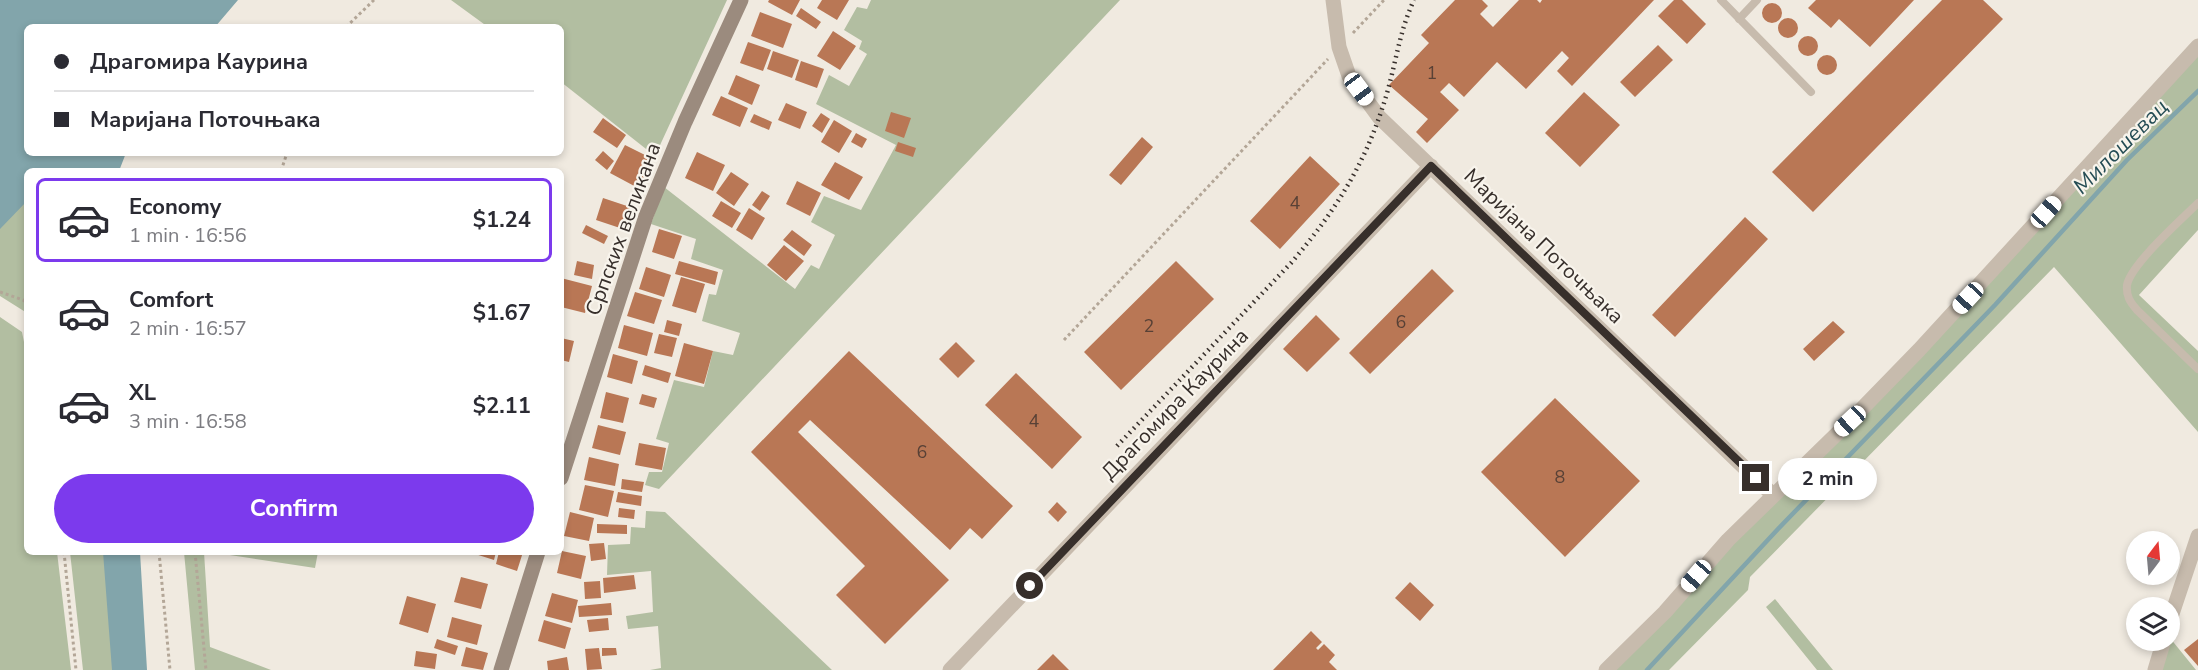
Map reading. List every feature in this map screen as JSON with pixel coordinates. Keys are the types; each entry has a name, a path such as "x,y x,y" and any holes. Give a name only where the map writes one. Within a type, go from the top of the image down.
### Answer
{"main road":[{"name":"Српских великана","path":"565,452 646,216 685,122 741,0"},
{"path":"501,670 537,555"}],"street":[{"name":"Маријана Поточњака","path":"1333,0 1339,47 1349,76 1379,117 1773,495"},
{"path":"1606,670 1665,612 1728,540 1919,350 2198,46"},
{"name":"Драгомира Каурина","path":"950,670 1431,166"},
{"path":"2178,597 2198,536"},
{"path":"2155,670 2161,651"}],"lane":[{"path":"1721,0 1811,92"},
{"path":"1739,19 1757,0"},
{"path":"2198,203 2134,271 2129,280 2127,293 2129,301 2137,310 2198,369"}],"path":[{"path":"349,24 374,0"},
{"path":"1064,340 1384,0"},
{"path":"0,292 24,301"},
{"path":"64,555 76,670"},
{"path":"159,555 170,670"},
{"path":"195,555 206,670"}],"green space":[{"path":"451,0 727,0 655,156 564,84 564,24 484,24"},
{"path":"871,0 1120,0 659,489 645,485 649,472 662,472 669,443 656,439 674,380 704,387 713,351 733,355 740,333 702,321 709,294 716,295 723,270 691,259 696,239 651,224 664,187 795,289 811,265 819,269 835,235 811,222 824,196 861,210 896,145 816,104 829,75 849,86 867,54 859,49 862,41 844,30 857,7 867,9"},
{"path":"2198,54 2198,230 2139,295 2198,351 2198,432 2054,267 1750,577 1748,590 1669,670 1610,670"},
{"path":"24,199 24,311 0,296 0,224"},
{"path":"0,317 22,332 24,342 24,555 57,555 71,670 0,670"},
{"path":"646,511 665,512 832,670 650,670 661,668 658,626 628,629 626,616 653,612 651,571 607,575 608,545 630,544 631,527 645,528"},
{"path":"70,555 107,555 122,670 83,670"},
{"path":"184,555 204,555 210,647 271,670 195,670"},
{"path":"230,555 317,555 315,568"},
{"path":"1775,599 1833,670 1817,670 1766,607"},
{"path":"2180,650 2196,670 2161,670 2166,651"}],"water":[{"path":"0,0 238,0 218,24 24,24 24,156 125,156 120,168 24,168 24,204 0,229"},
{"path":"103,555 140,555 147,670 112,670"}],"building":[{"path":"769,0 800,0 792,15 768,2"},
{"path":"822,0 849,0 837,20 817,8"},
{"path":"1455,0 1482,0 1488,6 1480,14 1493,27 1519,0 1537,0 1540,3 1542,0 1654,0 1572,86 1557,71 1569,58 1562,51 1526,89 1497,62 1464,97 1449,83 1440,92 1459,110 1427,143 1416,132 1428,119 1389,85 1429,43 1421,35"},
{"path":"1674,0 1682,0 1706,24 1687,44 1658,16"},
{"path":"1816,0 1914,0 1870,47 1839,19 1831,28 1808,8"},
{"path":"1942,0 1983,0 2003,19 1813,212 1772,172"},
{"path":"1772,3 1779,6 1782,13 1779,20 1772,23 1765,20 1762,13 1765,6"},
{"path":"801,8 821,22 816,29 796,16"},
{"path":"760,12 792,24 783,48 751,36"},
{"path":"1788,18 1795,21 1798,28 1795,35 1788,38 1781,35 1778,28 1781,21"},
{"path":"833,31 856,46 840,70 817,56"},
{"path":"1808,36 1815,39 1818,46 1815,53 1808,56 1801,53 1798,46 1801,39"},
{"path":"748,42 771,50 763,71 740,63"},
{"path":"1658,45 1673,60 1635,97 1620,82"},
{"path":"773,51 799,60 792,78 767,69"},
{"path":"1827,55 1834,58 1837,65 1834,72 1827,75 1820,72 1817,65 1820,58"},
{"path":"801,61 824,69 817,88 795,80"},
{"path":"736,75 760,85 752,105 728,94"},
{"path":"1584,92 1620,125 1580,167 1545,133"},
{"path":"721,96 748,108 740,127 712,115"},
{"path":"786,103 807,112 800,129 778,120"},
{"path":"891,112 911,118 904,138 885,131"},
{"path":"821,113 830,119 822,133 812,126"},
{"path":"754,114 772,122 769,130 750,122"},
{"path":"603,118 626,135 617,148 593,132"},
{"path":"834,120 852,131 839,153 821,142"},
{"path":"856,133 867,139 862,148 851,142"},
{"path":"1142,137 1153,147 1121,185 1109,175"},
{"path":"898,142 916,148 913,157 895,151"},
{"path":"625,145 653,159 638,188 610,173"},
{"path":"603,151 614,161 607,170 595,160"},
{"path":"697,152 725,165 713,191 685,178"},
{"path":"1310,156 1340,184 1280,249 1250,221"},
{"path":"835,162 863,177 849,200 821,185"},
{"path":"731,172 749,184 734,206 716,193"},
{"path":"797,181 821,193 810,216 786,204"},
{"path":"762,191 770,196 760,211 752,205"},
{"path":"603,198 630,207 623,229 596,220"},
{"path":"721,201 741,213 732,228 712,216"},
{"path":"749,208 765,218 752,240 736,230"},
{"path":"1745,217 1768,239 1675,337 1652,315"},
{"path":"586,225 608,236 604,244 582,233"},
{"path":"659,229 682,236 674,259 652,252"},
{"path":"792,230 812,245 804,256 783,240"},
{"path":"784,245 804,261 786,281 767,265"},
{"path":"577,261 594,265 592,279 574,275"},
{"path":"679,261 718,272 715,285 675,274"},
{"path":"1176,261 1214,299 1121,390 1084,352"},
{"path":"646,267 671,275 664,297 639,289"},
{"path":"1432,269 1454,291 1370,374 1349,353"},
{"path":"681,277 705,284 696,313 672,306"},
{"path":"564,279 592,286 585,313 564,308"},
{"path":"635,292 662,300 654,324 627,316"},
{"path":"1316,315 1340,339 1307,372 1283,349"},
{"path":"667,320 682,324 679,336 664,332"},
{"path":"1833,321 1845,332 1814,361 1803,349"},
{"path":"624,325 653,333 647,356 618,348"},
{"path":"659,334 677,338 672,357 654,353"},
{"path":"564,339 574,341 569,362 564,361"},
{"path":"956,342 975,361 958,378 939,359"},
{"path":"684,343 713,351 704,384 675,376"},
{"path":"849,351 1013,506 982,539 970,528 950,550 810,420 798,432 949,580 885,644 836,595 865,566 751,452"},
{"path":"613,354 638,361 632,384 607,377"},
{"path":"645,365 671,373 668,383 642,375"},
{"path":"1016,373 1082,437 1052,469 985,405"},
{"path":"606,392 629,398 623,423 600,418"},
{"path":"642,394 657,398 654,408 639,404"},
{"path":"1555,398 1640,481 1565,557 1481,472"},
{"path":"598,425 626,432 620,455 592,448"},
{"path":"639,443 666,448 662,470 635,465"},
{"path":"589,457 619,464 615,486 584,480"},
{"path":"622,479 644,482 642,492 621,489"},
{"path":"585,485 614,491 608,517 579,510"},
{"path":"618,492 642,496 641,506 616,502"},
{"path":"1057,502 1067,512 1058,522 1048,512"},
{"path":"619,508 635,510 634,519 618,517"},
{"path":"570,512 594,518 589,541 564,536"},
{"path":"597,524 627,525 627,534 597,533"},
{"path":"604,543 606,559 591,561 589,544"},
{"path":"564,551 586,556 581,579 557,573"},
{"path":"478,555 495,555 494,560"},
{"path":"498,555 522,555 517,571 496,564"},
{"path":"634,575 636,589 604,593 603,578"},
{"path":"461,577 488,584 481,609 454,602"},
{"path":"600,581 601,598 585,599 584,582"},
{"path":"1410,582 1434,605 1420,621 1395,598"},
{"path":"552,593 578,600 572,623 545,616"},
{"path":"407,596 436,604 428,633 399,624"},
{"path":"611,603 612,615 579,617 578,606"},
{"path":"452,617 482,625 477,645 447,637"},
{"path":"608,618 609,630 589,632 587,620"},
{"path":"544,620 571,628 565,649 538,641"},
{"path":"1311,631 1322,642 1316,648 1318,650 1324,644 1335,655 1329,662 1337,670 1273,670"},
{"path":"437,639 458,646 455,655 434,648"},
{"path":"2198,639 2198,666 2184,650"},
{"path":"466,647 488,653 483,670 461,666"},
{"path":"599,648 602,669 587,670 585,649"},
{"path":"602,648 616,648 617,655 602,656"},
{"path":"416,651 437,654 435,669 414,666"},
{"path":"1053,654 1069,670 1037,670"},
{"path":"567,657 569,670 548,670 547,661"}],"waterway":[{"name":"Милошевац","path":"1647,670 1778,529 1995,305 2127,160 2198,91"}],"railway":[{"path":"1117,446 1291,263 1333,208 1356,170 1375,129 1404,26 1414,0"}],"route":[{"path":"1030,586 1431,166 1756,478"}]}
